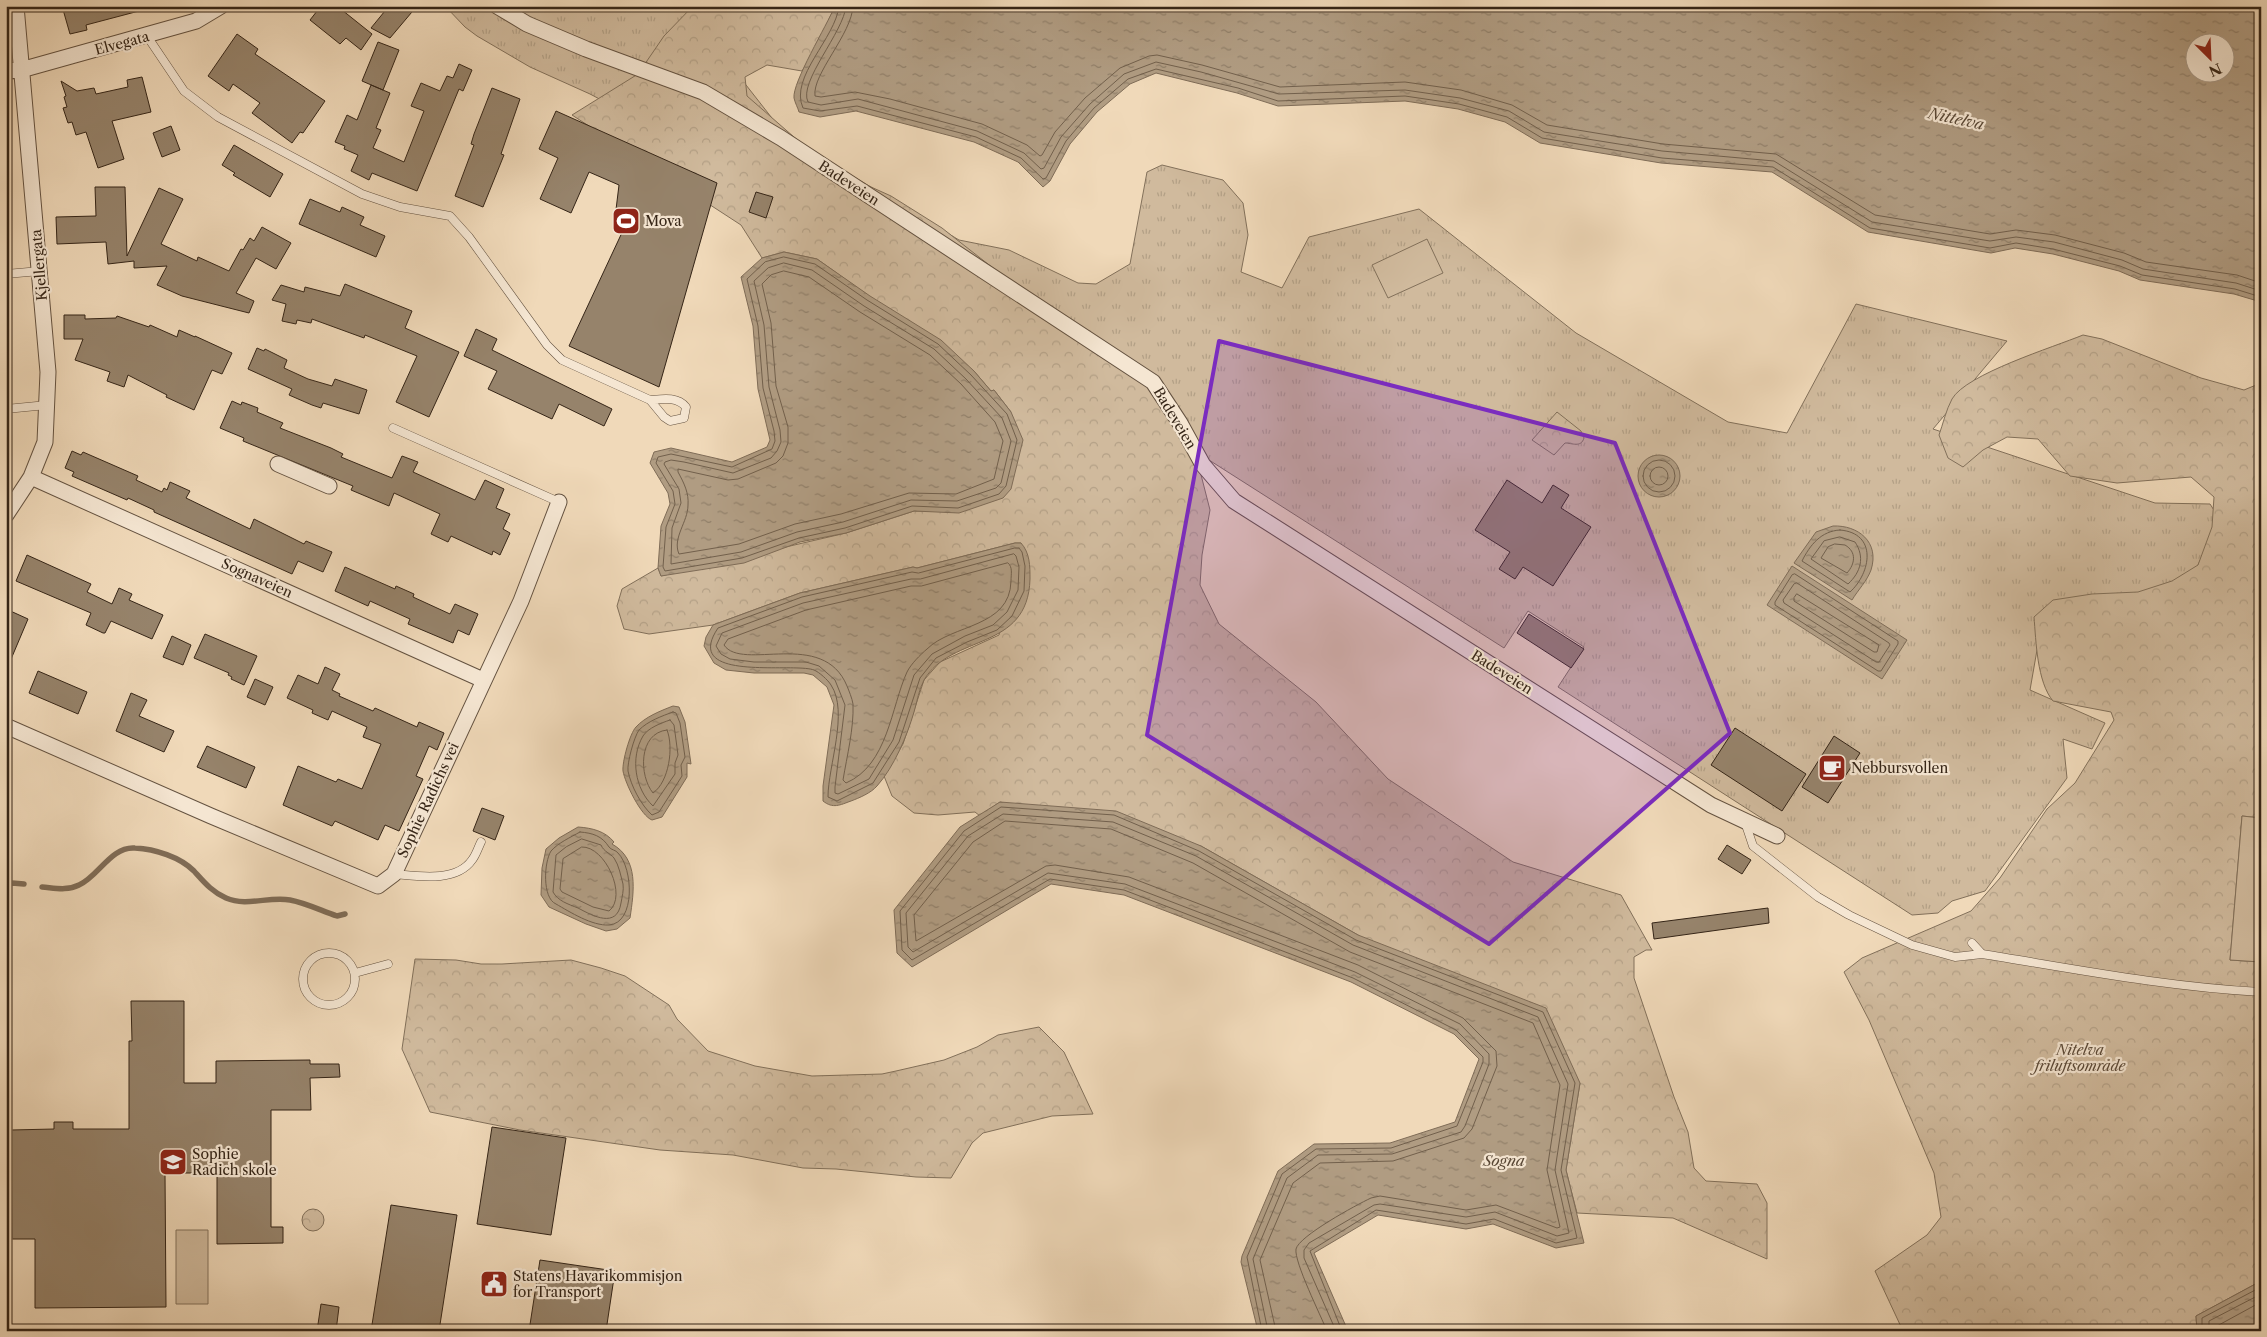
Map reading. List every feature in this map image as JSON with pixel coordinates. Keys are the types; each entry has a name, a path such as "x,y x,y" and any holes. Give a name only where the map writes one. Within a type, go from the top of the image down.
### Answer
{"street":[{"name":"Kjellergata","path":"6,514 31,477 44,442 48,372 40,271 13,71 16,6"},
{"name":"Elvegata","path":"13,71 147,36 196,21 221,6"},
{"name":"Badeveien","path":"497,6 527,24 586,49 703,92 781,138 1153,382 1180,423 1203,465 1234,501 1711,805 1777,836"},
{"path":"278,464 329,486"},
{"name":"Sognaveien","path":"31,477 483,680"},
{"name":"Sophie Radichs vei","path":"6,726 211,816 378,886 394,874 521,601 559,502"}],"lane":[{"path":"147,36 184,90 218,117 362,194 400,207 450,216 469,237 547,345 562,360 650,400 664,417 670,420 684,418 686,407 677,400 669,398 650,400"},
{"path":"6,274 40,271"},
{"path":"6,409 47,405"},
{"name":"Sophie Radichs vei","path":"393,428 559,502"},
{"path":"1745,820 1753,846 1818,897 1849,915 1912,945 1955,957 1982,954 2073,970 2204,988 2261,992"},
{"path":"394,874 430,876 450,873 472,861 481,842"},
{"path":"1972,943 1982,954"},
{"path":"320,953 336,953 348,960 355,973 355,986 349,996 339,1004 327,1005 315,1001 305,990 303,976 308,962 320,953"},
{"path":"355,973 388,964"}],"highlighted area":[{"path":"1219,341 1615,443 1730,733 1489,944 1147,735"}],"green space":[{"path":"445,6 700,6 699,25 786,136 959,240 1009,250 1078,283 1096,284 1130,264 1147,172 1162,165 1223,180 1243,203 1248,235 1241,272 1282,288 1309,237 1419,209 1576,333 1728,422 1787,433 1856,304 2007,341 1933,429 2155,503 2210,504 2219,518 2187,590 2044,610 2030,690 2105,723 2092,749 2063,739 2067,778 1985,891 1952,901 1938,913 1912,915 1558,687 1584,647 1528,611 1504,648 1209,460 746,176 590,94 530,67 477,36 465,27"},
{"path":"693,6 835,6 816,48 802,71 767,65 745,77 747,96 802,144 840,173 891,196 942,228 1021,290 1127,364 1158,396 1199,467 1210,510 1202,555 1200,585 1219,624 1316,702 1388,779 1513,862 1621,895 1652,950 1646,950 1634,957 1634,978 1674,1097 1688,1132 1694,1168 1706,1181 1757,1184 1767,1203 1767,1259 1673,1218 1577,1213 1566,1170 1580,1083 1358,935 1201,846 1000,802 980,816 975,812 938,815 914,813 892,796 884,776 903,744 924,680 940,662 999,635 1021,543 800,593 713,625 649,634 624,629 617,606 622,589 658,568 661,576 846,533 914,511 934,511 1011,412 994,390 991,391 974,371 817,259 784,252 762,258 741,225 572,115 638,74 664,36"},
{"path":"1427,239 1443,273 1388,298 1372,265"},
{"name":"Nitelva friluftsområde","path":"2083,335 2102,339 2201,378 2244,390 2261,383 2261,818 2242,816 2230,960 2261,962 2261,1281 2196,1316 2197,1331 1903,1331 1875,1271 1927,1235 1941,1217 1934,1173 1869,1020 1844,972 1862,958 1971,911 2000,878 2047,809 2075,783 2114,720 2111,712 2053,701 2040,672 2034,617 2053,600 2092,594 2138,592 2172,581 2198,565 2212,527 2214,497 2191,477 2117,483 2070,476 2038,439 2007,437 1983,450 1963,467 1948,458 1939,435 1950,403 1960,390 1974,380 2012,362"},
{"path":"1557,412 1581,431 1584,438 1579,444 1565,443 1554,455 1532,440"},
{"path":"2242,816 2261,818 2261,962 2230,960"},
{"path":"415,959 456,960 481,964 571,960 601,968 625,976 669,1005 677,1019 708,1051 755,1066 812,1076 882,1074 896,1071 944,1060 977,1047 998,1035 1039,1027 1064,1052 1093,1114 1052,1116 983,1133 972,1143 951,1178 803,1168 733,1155 660,1150 520,1130 430,1112 402,1049"},
{"path":"313,1209 321,1212 324,1220 321,1228 313,1231 305,1228 302,1220 305,1212"},
{"path":"176,1230 208,1230 208,1304 176,1304"}],"water":[{"name":"Nittelva","path":"835,6 2261,6 2261,302 2234,294 2140,280 2119,271 2053,254 2015,248 1991,253 1868,232 1772,172 1661,163 1540,143 1505,122 1458,109 1405,101 1278,106 1237,93 1156,73 1130,84 1097,112 1070,144 1050,181 1043,187 1018,162 974,142 856,111 820,117 799,112 794,98 798,80"},
{"path":"784,252 817,259 870,296 941,340 974,371 991,391 994,390 1011,412 1023,440 1011,489 1003,498 959,513 914,511 846,533 800,542 744,563 661,576 658,568 661,526 670,504 668,493 650,463 654,452 671,448 732,462 767,447 770,440 758,389 753,326 741,277 762,258"},
{"path":"1659,455 1674,461 1680,476 1674,491 1659,497 1644,491 1638,476 1644,461"},
{"path":"1833,526 1842,526 1858,532 1865,537 1872,551 1871,570 1852,600 1794,563 1816,532"},
{"path":"1021,543 1026,551 1030,574 1026,602 1017,619 1003,631 952,655 937,665 922,684 908,731 889,770 872,791 837,806 823,801 823,786 834,705 827,687 813,675 804,673 754,673 726,670 714,663 704,646 706,637 713,625 800,593 913,567 917,568"},
{"path":"1792,566 1907,640 1882,679 1767,605"},
{"path":"673,706 679,707 685,722 691,764 687,763 687,777 662,817 652,820 643,812 630,791 623,771 624,761 629,741 636,727 648,717"},
{"name":"Sogna","path":"1000,802 1116,811 1201,846 1358,935 1546,1008 1580,1083 1566,1170 1584,1243 1556,1248 1493,1224 1466,1229 1378,1215 1314,1253 1348,1331 1258,1331 1241,1262 1278,1171 1314,1144 1390,1143 1455,1122 1479,1059 1454,1034 1351,982 1124,895 1051,884 912,967 897,953 894,910 960,827"},
{"path":"578,827 593,829 607,835 614,842 612,844 621,850 627,858 631,867 633,897 630,918 617,929 606,931 586,924 549,907 541,895 542,868 546,849 559,838"},
{"path":"2261,1281 2261,1331 2197,1331 2196,1316"}],"building":[{"path":"62,6 138,6 139,11 86,25 87,30 70,34"},
{"path":"321,6 337,6 372,34 361,50 346,38 340,44 310,20"},
{"path":"389,6 417,6 390,38 371,28"},
{"path":"237,34 258,49 255,54 325,101 303,133 300,132 292,143 252,113 260,103 233,84 229,91 208,76"},
{"path":"378,42 399,50 383,90 362,81"},
{"path":"459,64 472,70 463,91 459,89 417,191 372,173 369,180 351,171 358,155 344,149 345,146 335,142 347,115 357,120 371,85 390,93 376,128 381,130 373,148 404,162 424,111 411,106 421,83 440,91 447,76 453,78"},
{"path":"142,77 151,112 112,121 124,159 98,168 86,132 76,135 72,122 68,123 63,108 67,107 64,97 66,96 61,81 77,91 94,88 96,94 128,87 127,80"},
{"path":"492,88 520,99 501,154 504,155 483,207 455,196 474,145 471,144 474,134"},
{"path":"556,111 717,183 659,387 569,346 626,224 614,226 619,185 589,172 571,213 540,199 558,158 539,149"},
{"path":"171,126 180,150 162,157 153,133"},
{"path":"234,145 283,174 270,197 233,175 235,173 222,165"},
{"path":"95,187 125,187 127,256 159,188 183,199 161,244 197,261 198,257 229,271 241,249 243,250 250,238 254,241 262,227 291,243 276,269 256,258 236,293 254,301 249,313 182,296 157,285 167,266 134,268 134,261 108,264 106,242 57,244 56,217 96,216"},
{"path":"756,192 773,197 766,218 749,212"},
{"path":"310,199 340,212 342,207 364,217 360,225 385,236 376,257 299,224"},
{"path":"345,284 412,311 405,328 459,352 429,417 396,402 417,356 365,335 364,338 312,319 311,323 297,320 296,324 282,321 286,304 272,300 281,285 304,292 305,287 340,296"},
{"path":"64,315 85,315 85,319 116,318 117,316 149,327 150,325 177,337 179,330 232,353 222,374 212,370 194,410 166,397 167,395 128,375 124,387 107,381 110,372 75,360 83,339 64,339"},
{"path":"476,329 497,339 492,350 612,409 604,426 559,404 552,419 488,389 497,371 464,356"},
{"path":"257,348 264,351 265,349 287,360 284,368 308,379 332,386 335,379 367,390 359,414 323,403 321,408 312,405 289,395 292,389 248,369"},
{"path":"232,401 241,405 242,402 258,408 257,412 283,423 280,428 331,448 343,454 341,457 392,478 402,456 418,462 413,472 475,500 485,480 504,489 496,508 510,514 503,529 510,533 500,555 493,551 492,555 451,536 448,542 431,534 440,514 394,493 389,506 351,490 353,486 243,441 244,438 220,428"},
{"path":"72,451 81,455 83,452 138,476 136,480 162,492 164,488 167,490 170,482 190,491 186,498 250,529 254,519 304,544 306,541 332,552 323,572 298,561 292,574 154,512 154,510 128,498 127,500 72,476 74,472 65,468"},
{"path":"1507,480 1542,503 1553,485 1569,495 1561,508 1591,527 1553,586 1523,567 1515,579 1499,569 1510,552 1475,530"},
{"path":"27,555 91,584 87,592 112,604 119,588 132,594 129,600 163,615 152,639 111,621 105,633 103,633 86,625 91,613 16,581"},
{"path":"345,567 395,589 396,586 414,594 413,597 450,614 455,604 478,614 469,635 458,630 453,643 408,624 410,619 370,601 368,606 335,591"},
{"path":"6,609 28,619 6,671"},
{"path":"1529,614 1584,649 1571,668 1517,633"},
{"path":"205,634 257,656 244,685 231,679 232,677 228,675 229,673 194,658"},
{"path":"172,636 191,645 183,665 163,657"},
{"path":"325,667 340,674 332,690 340,694 339,696 373,711 375,708 417,727 419,722 444,733 437,750 429,746 416,776 423,779 399,831 385,825 378,840 335,821 332,826 283,805 298,766 336,782 338,779 362,789 381,744 363,737 367,727 332,711 328,720 312,713 313,710 287,698 298,675 318,684"},
{"path":"38,671 87,692 78,714 29,693"},
{"path":"255,679 273,687 265,705 247,697"},
{"path":"131,693 147,700 139,716 174,731 164,752 116,731"},
{"path":"1735,728 1806,774 1782,811 1711,765"},
{"path":"1834,736 1860,753 1828,803 1802,787"},
{"path":"207,746 255,767 246,788 197,767"},
{"path":"482,808 504,816 495,840 473,831"},
{"path":"1727,845 1751,860 1742,874 1718,859"},
{"path":"1768,908 1769,923 1654,939 1652,923"},
{"path":"131,1001 184,1001 184,1083 216,1083 216,1061 310,1060 310,1064 339,1064 340,1077 310,1078 311,1110 271,1110 271,1227 283,1227 283,1243 217,1244 217,1173 165,1173 166,1307 35,1308 35,1239 12,1239 11,1130 54,1129 54,1122 73,1122 73,1129 129,1129 129,1041 132,1041"},
{"path":"492,1127 566,1138 551,1235 477,1224"},
{"path":"391,1205 457,1215 439,1331 371,1331"},
{"path":"540,1260 615,1271 606,1331 529,1331"},
{"path":"321,1304 339,1307 336,1331 317,1331"}],"waterway":[{"path":"42,887 65,889 79,885 119,852 135,848 159,852 182,862 194,871 212,890 234,901 250,902 282,899 308,905 337,916 345,914"},
{"path":"6,885 12,883 24,884"},
{"path":"6,959 6,974"}],"place":[{"name":"Mova","path":"626,221"},
{"name":"Nebbursvollen","path":"1832,768"},
{"name":"Sophie Radich skole","path":"173,1162"},
{"name":"Statens Havarikommisjon for Transport","path":"494,1284"}]}
